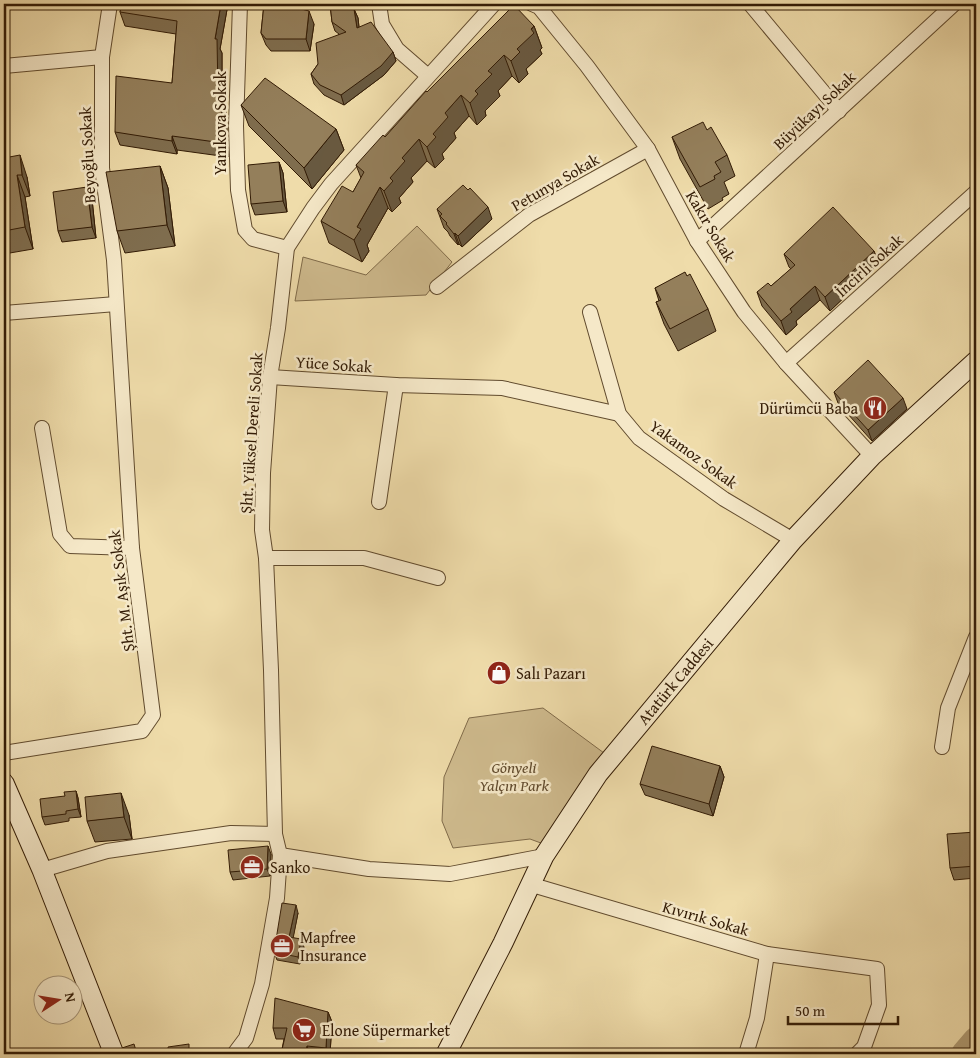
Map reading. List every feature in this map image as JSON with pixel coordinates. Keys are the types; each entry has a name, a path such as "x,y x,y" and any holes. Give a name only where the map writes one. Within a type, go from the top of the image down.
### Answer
{"main road":[{"name":"Atatürk Caddesi","path":"446,1054 503,943 529,884 544,856 598,774 793,540 872,456 976,361"},
{"path":"4,783 42,870 114,1054"}],"street":[{"name":"Beyoğlu Sokak","path":"110,4 102,57 102,168 114,260 116,304"},
{"name":"Yanıkova Sokak","path":"240,4 236,126 238,190 245,230 253,239 287,248"},
{"path":"379,4 382,24 397,49 428,76"},
{"name":"Şht. Yüksel Dereli Sokak","path":"234,1054 246,1038 262,984 277,898 280,855 275,834 271,670 266,558 262,530 263,473 270,377 278,328 287,248 331,184 494,4"},
{"name":"Kakır Sokak","path":"532,4 539,8 587,66 648,149 697,241 744,312 786,363 872,456"},
{"path":"750,4 839,111"},
{"name":"Büyükayı Sokak","path":"697,241 954,4"},
{"path":"4,66 102,57"},
{"name":"Petunya Sokak","path":"437,287 529,214 648,149"},
{"name":"İncirli Sokak","path":"786,363 976,192"},
{"path":"4,313 116,304"},
{"name":"Şht. M. Aşık Sokak","path":"4,753 142,731 153,715 132,548 116,304"},
{"name":"Yakamoz Sokak","path":"590,312 618,414 640,438 724,499 793,540"},
{"name":"Yüce Sokak","path":"270,377 396,385 502,388 618,414"},
{"path":"380,502 396,385"},
{"path":"42,428 60,534 70,546 132,548"},
{"path":"266,558 364,558 438,578"},
{"path":"942,747 948,708 976,637"},
{"path":"42,870 107,851 231,833 275,834"},
{"path":"280,855 369,869 450,874 544,856"},
{"name":"Kıvırık Sokak","path":"529,884 767,954 877,970 879,1005 864,1047 857,1054"},
{"path":"746,1054 757,1018 767,954"}],"green space":[{"path":"417,226 452,262 426,295 295,301 303,257 366,275"},
{"name":"Gönyeli Yalçın Park","path":"543,708 604,753 549,846 530,839 453,848 442,821 444,777 469,718"}],"building":[{"path":"122,4 221,4 215,39 217,39 218,95 221,95 223,143 172,136 172,141 115,132 116,76 172,83 177,21 120,12"},
{"path":"264,4 292,4 290,6 309,11 306,39 266,39 261,33"},
{"path":"330,4 350,4 350,9 354,9 357,28 371,22 393,52 381,66 341,95 320,85 311,74 318,64 316,43 346,32 332,22"},
{"path":"514,5 534,26 531,29 534,33 517,49 520,52 511,61 504,55 488,71 492,74 475,91 478,94 470,103 461,95 445,113 448,117 433,134 436,137 427,147 419,139 402,158 405,161 390,178 393,181 384,191 380,187 357,227 361,229 354,240 321,221 342,186 353,192 364,172 356,165 383,135 385,137 426,91"},
{"path":"265,78 336,129 304,168 241,105"},
{"path":"703,122 707,130 711,127 727,155 715,162 721,172 714,176 715,179 700,187 672,137"},
{"path":"20,155 22,175 17,175 25,227 4,231 4,158"},
{"path":"279,162 283,201 251,204 248,165"},
{"path":"160,166 167,225 117,231 106,172"},
{"path":"463,185 468,190 470,188 488,207 458,236 446,224 440,216 442,214 437,209"},
{"path":"87,187 92,227 58,231 53,192"},
{"path":"833,207 874,251 825,297 815,286 790,309 792,312 781,321 757,292 768,283 771,286 795,265 784,254"},
{"path":"685,272 687,276 690,274 708,309 670,329 656,302 661,300 655,288"},
{"name":"Dürümcü Baba","path":"868,360 903,398 868,430 834,392"},
{"path":"652,746 720,766 709,804 640,784"},
{"path":"76,791 78,809 66,811 66,814 42,817 40,799 65,796 64,792"},
{"path":"121,793 124,817 87,821 85,797"},
{"path":"976,832 976,866 950,868 947,834"},
{"path":"268,846 267,869 230,872 228,850"},
{"path":"282,903 296,905 289,937 301,939 298,957 274,952"},
{"path":"275,998 328,1012 326,1048 307,1046 305,1054 281,1054 287,1028 273,1028"},
{"path":"134,1044 137,1054 120,1054 122,1048"},
{"path":"189,1044 189,1050 194,1049 195,1054 169,1054 168,1047"}],"waterway":[{"path":"964,1054 976,1040"}],"place":[{"name":"Dürümcü Baba","path":"875,408"},
{"name":"Salı Pazarı","path":"499,673"},
{"name":"Sanko","path":"252,867"},
{"name":"Mapfree Insurance","path":"282,946"},
{"name":"Elone Süpermarket","path":"304,1030"}]}
